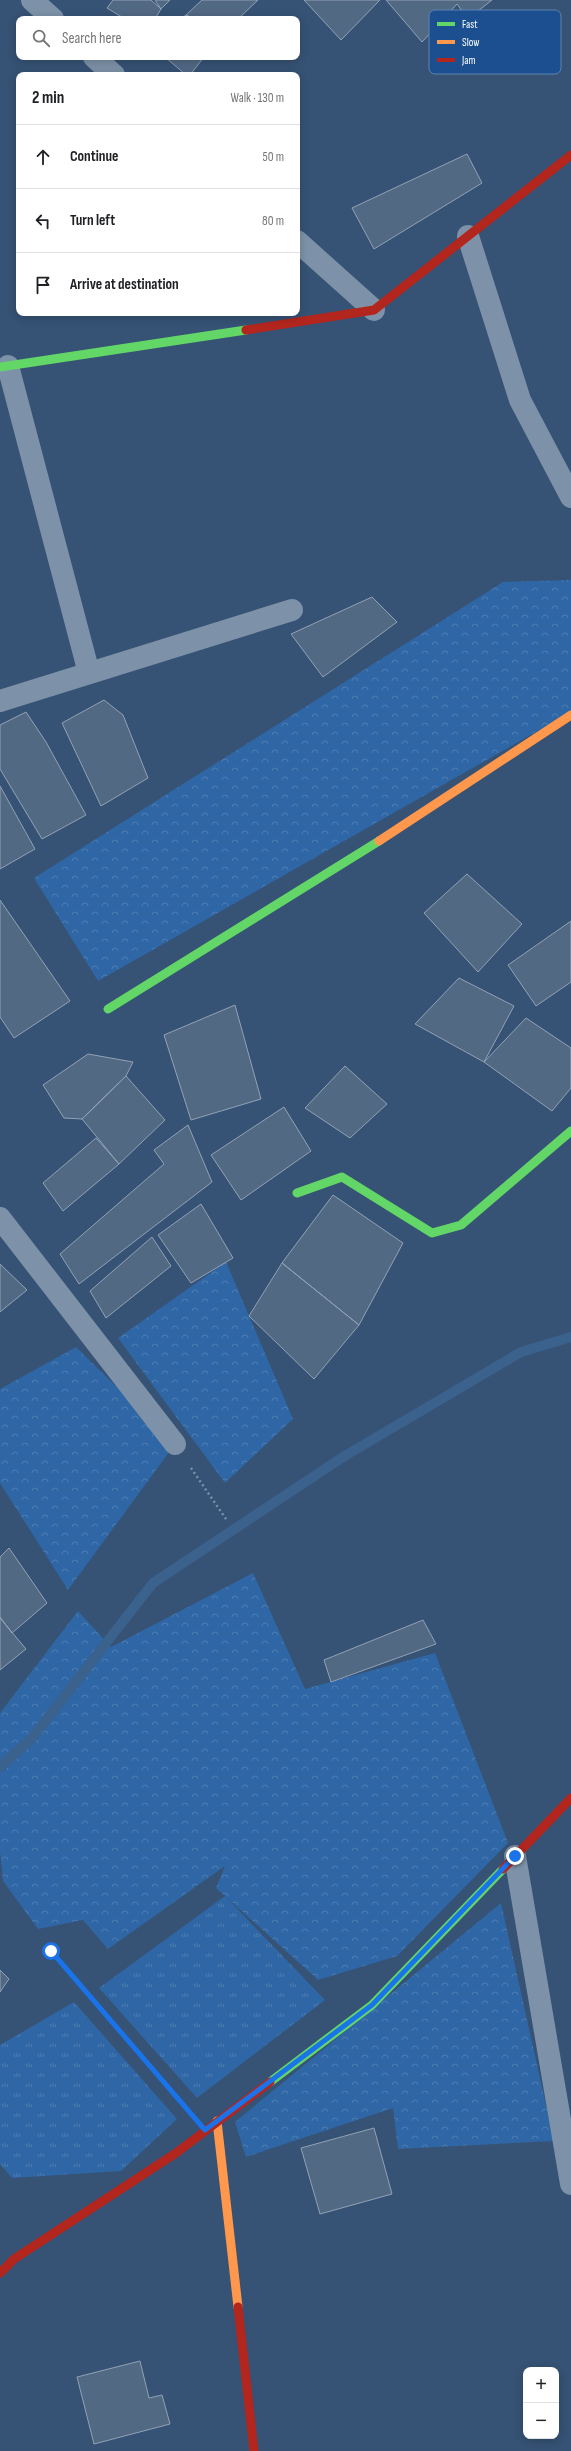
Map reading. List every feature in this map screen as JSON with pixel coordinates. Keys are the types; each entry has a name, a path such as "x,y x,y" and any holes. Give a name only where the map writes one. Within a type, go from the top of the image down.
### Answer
{"street":[{"path":"32,0 50,16"},
{"path":"97,60 111,72"},
{"path":"89,673 4,367 374,310 571,155"},
{"path":"468,236 520,400 571,497"},
{"path":"300,244 374,310"},
{"path":"0,700 292,610"},
{"path":"108,1009 424,813 571,715"},
{"path":"297,1193 342,1177 432,1233 461,1225 571,1131"},
{"path":"0,1218 175,1444"},
{"path":"0,2273 14,2259 176,2153 372,2005 571,1798"},
{"path":"515,1856 571,2184"},
{"path":"217,2121 254,2451"}],"path":[{"path":"175,1444 226,1519"},
{"path":"51,1951 205,2130"}],"green space":[{"path":"571,580 571,712 98,981 34,878 503,582"},
{"path":"226,1262 293,1419 225,1483 118,1338"},
{"path":"76,1347 175,1444 68,1590 0,1483 0,1389"},
{"path":"253,1573 305,1689 435,1653 508,1843 397,1956 318,1980 216,1888 225,1866 108,1949 83,1920 38,1929 3,1881 0,1852 0,1713 78,1611 111,1647"},
{"path":"225,1896 325,2000 197,2098 99,1988"},
{"path":"501,1903 554,2141 398,2149 393,2108 246,2157 235,2122"},
{"path":"74,2002 177,2119 121,2171 12,2178 0,2164 0,2045"}],"building":[{"path":"113,0 151,0 161,9 157,16 120,16 107,8"},
{"path":"155,0 170,0 161,9"},
{"path":"202,0 258,0 241,16 186,15"},
{"path":"304,0 380,0 341,40"},
{"path":"386,0 492,0 479,10 461,10 457,4 451,10 429,10 429,34 422,42"},
{"path":"168,60 202,60 192,72 182,72"},
{"path":"467,154 482,183 374,249 352,208"},
{"path":"372,597 397,622 323,677 291,634"},
{"path":"104,700 123,715 148,778 101,806 62,723"},
{"path":"26,712 46,742 86,815 42,839 0,769 0,725"},
{"path":"0,786 35,849 0,869"},
{"path":"467,874 522,924 478,972 424,913"},
{"path":"0,900 70,1001 14,1038 0,1017"},
{"path":"571,921 571,982 536,1006 508,965"},
{"path":"459,978 514,1006 484,1062 415,1024"},
{"path":"235,1005 261,1099 191,1120 164,1035"},
{"path":"526,1018 571,1048 571,1088 552,1111 484,1062"},
{"path":"88,1054 133,1062 126,1076 82,1119 64,1118 43,1085"},
{"path":"345,1066 387,1104 350,1138 305,1108"},
{"path":"126,1076 165,1120 119,1164 82,1119"},
{"path":"284,1107 311,1151 241,1200 211,1155"},
{"path":"188,1125 212,1182 79,1284 60,1254 164,1164 154,1150"},
{"path":"96,1138 119,1164 63,1211 43,1183"},
{"path":"333,1195 403,1243 359,1325 282,1263"},
{"path":"201,1204 233,1258 191,1283 158,1235"},
{"path":"152,1237 171,1266 106,1318 90,1291"},
{"path":"282,1263 359,1325 314,1379 249,1316"},
{"path":"0,1264 27,1290 0,1312"},
{"path":"9,1548 47,1603 12,1633 0,1617 0,1557"},
{"path":"0,1618 26,1649 0,1670"},
{"path":"423,1620 436,1644 331,1682 324,1660"},
{"path":"0,1970 9,1979 0,1992"},
{"path":"374,2128 392,2194 320,2214 301,2148"},
{"path":"140,2361 149,2398 162,2395 170,2424 94,2444 77,2377"}],"waterway":[{"path":"0,1767 32,1738 153,1583 343,1457 521,1352 571,1337"}],"traffic: fast":[{"path":"0,367 246,330"},
{"path":"108,1009 379,841"},
{"path":"297,1193 342,1177 432,1233 461,1225 571,1131"},
{"path":"270,2082 372,2005 503,1869"}],"traffic: slow":[{"path":"379,841 571,715"},
{"path":"217,2121 238,2307"}],"traffic: jam":[{"path":"246,330 374,310 571,155"},
{"path":"503,1869 571,1798"},
{"path":"0,2273 14,2259 176,2153 270,2082"},
{"path":"238,2307 254,2451"}],"route":[{"path":"51,1951 205,2130 372,2005 515,1856"}]}
